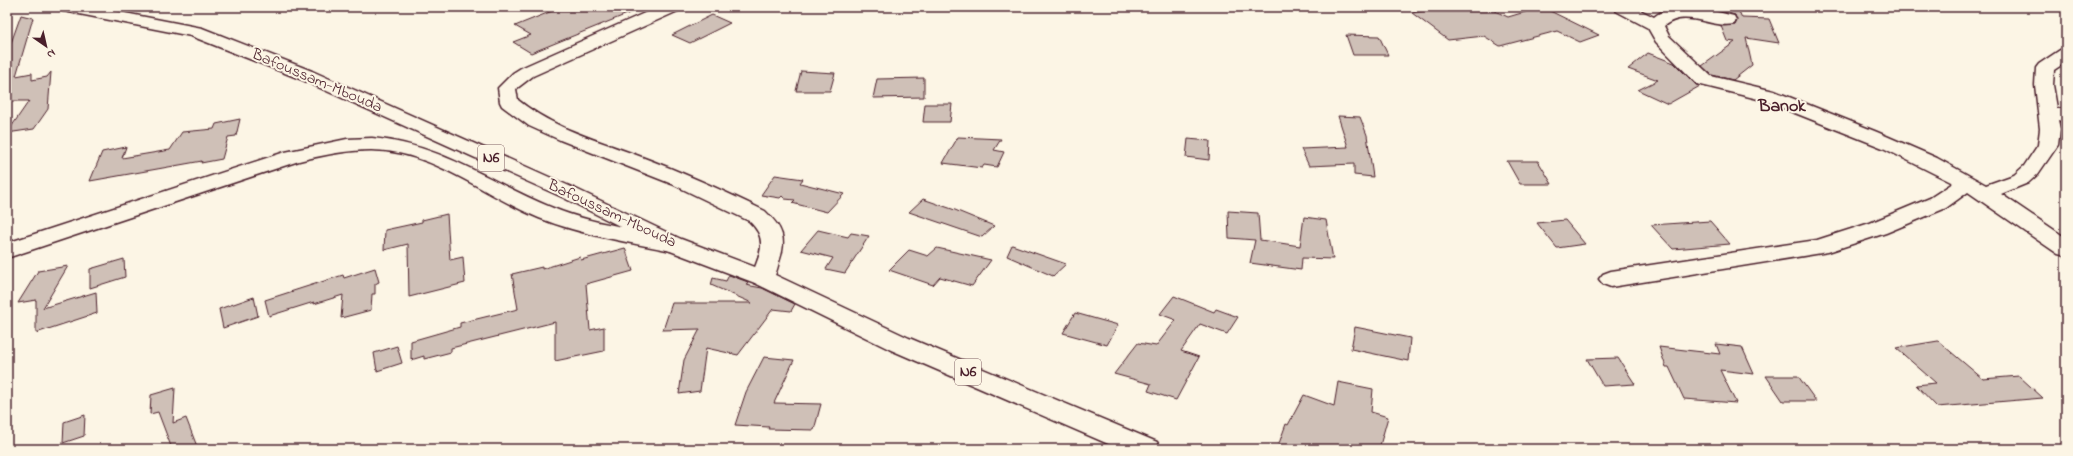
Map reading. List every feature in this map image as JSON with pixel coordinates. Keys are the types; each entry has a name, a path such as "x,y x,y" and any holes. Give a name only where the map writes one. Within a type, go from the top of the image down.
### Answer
{"main road":[{"name":"Bafoussam-Mbouda","path":"69,7 204,34 306,75 569,193 673,244 763,278 900,344 1147,449"},
{"path":"672,7 562,55 523,74 508,88 509,102 516,109 541,124 656,170 756,216 768,225 773,235 773,245 763,278"},
{"path":"1622,7 1655,25 1662,38 1704,80 1744,91 1767,95 1815,116 1901,149 1976,187 2066,249"},
{"path":"1655,25 1660,19 1669,14 1685,13 1728,20"},
{"path":"1611,279 1820,247 1878,228 1976,187 2005,186 2022,179 2042,156 2048,145 2058,136 2047,111 2044,85 2045,68 2066,54"},
{"path":"2047,111 2066,116"},
{"path":"7,251 278,162 334,147 362,143 393,146 421,152 544,213 579,225 673,244"}],"building":[{"path":"562,7 642,8 531,53 513,42 531,35 515,26"},
{"path":"1445,7 1486,7 1508,17 1542,7 1599,35 1580,42 1557,31 1500,46 1484,36 1448,40 1412,13"},
{"path":"1714,7 1738,9 1742,18 1769,19 1779,43 1746,38 1752,65 1733,80 1712,75 1702,66 1735,42 1727,41 1721,26 1735,25 1737,21 1735,15 1715,10"},
{"path":"21,15 33,18 16,76 32,73 32,80 47,77 51,72 48,109 34,129 7,133 29,101 7,101 7,54"},
{"path":"712,15 730,23 690,43 672,35"},
{"path":"1346,35 1379,36 1388,55 1353,55"},
{"path":"1648,53 1674,63 1696,85 1700,86 1668,104 1638,90 1658,80 1628,69"},
{"path":"801,71 835,73 830,91 796,91"},
{"path":"924,78 924,97 873,98 877,79"},
{"path":"925,104 952,104 950,122 923,122"},
{"path":"1338,116 1360,117 1367,135 1373,177 1354,175 1354,164 1309,166 1301,149 1348,147"},
{"path":"240,119 236,136 228,137 222,159 201,163 202,161 90,181 102,152 126,147 122,158 170,150 182,132 214,129 216,124"},
{"path":"958,137 1001,139 994,150 1004,152 997,167 984,165 982,168 943,163"},
{"path":"1188,139 1210,141 1209,160 1186,157"},
{"path":"1507,161 1538,161 1552,184 1520,184"},
{"path":"775,175 803,179 800,183 844,194 827,212 792,203 795,200 785,199 782,196 780,198 761,195"},
{"path":"923,199 994,226 982,237 909,212"},
{"path":"1228,211 1258,213 1260,240 1300,246 1304,217 1326,220 1333,259 1302,258 1301,270 1250,263 1255,240 1229,238"},
{"path":"447,214 450,260 463,257 465,283 409,297 408,244 384,250 385,230 422,222 422,220"},
{"path":"1565,220 1585,244 1557,248 1537,223"},
{"path":"1710,221 1730,244 1673,249 1651,225"},
{"path":"818,230 848,237 851,233 869,236 845,273 826,269 833,258 801,250"},
{"path":"1012,245 1066,264 1053,276 1007,256"},
{"path":"625,248 633,271 586,284 590,330 604,327 604,351 555,361 555,322 451,348 451,352 424,359 424,356 411,360 411,341 460,327 460,323 518,309 512,274 542,267 542,269 580,257 581,260"},
{"path":"937,248 991,260 972,286 940,277 933,285 889,270 909,250 928,256"},
{"path":"124,259 125,277 90,288 90,269"},
{"path":"68,266 43,308 96,292 97,313 36,333 36,300 18,303 38,271"},
{"path":"375,268 379,282 375,284 375,294 372,294 371,310 341,318 343,295 269,316 265,300 343,275 344,278"},
{"path":"729,275 748,282 746,285 762,288 795,304 791,311 773,309 738,355 706,348 700,391 679,394 684,360 700,329 663,330 672,303 752,303 711,285 713,278 726,281"},
{"path":"1174,296 1214,312 1216,309 1238,317 1227,334 1200,324 1181,351 1199,357 1176,400 1148,391 1151,384 1114,374 1138,343 1156,346 1176,320 1160,314"},
{"path":"254,297 258,316 223,328 219,309"},
{"path":"1075,313 1118,325 1107,345 1063,333"},
{"path":"1355,327 1410,338 1408,361 1351,349"},
{"path":"1938,341 1983,379 2019,376 2043,398 1937,407 1916,385 1936,383 1896,348"},
{"path":"1716,344 1742,347 1754,374 1720,370 1736,403 1684,399 1669,367 1666,367 1659,347 1720,354"},
{"path":"397,346 402,363 377,371 374,353"},
{"path":"764,357 794,360 774,403 821,404 814,430 768,429 769,427 735,425 746,392"},
{"path":"1618,358 1635,384 1603,386 1587,359"},
{"path":"1766,376 1798,376 1816,401 1783,401"},
{"path":"1338,382 1373,389 1371,412 1388,417 1379,449 1277,449 1286,424 1288,425 1304,395 1334,406"},
{"path":"175,388 173,423 186,418 198,449 172,449 158,412 150,414 151,395"},
{"path":"85,415 84,436 63,443 64,422"}],"district":[{"name":"Banok","path":"1782,107"}]}
